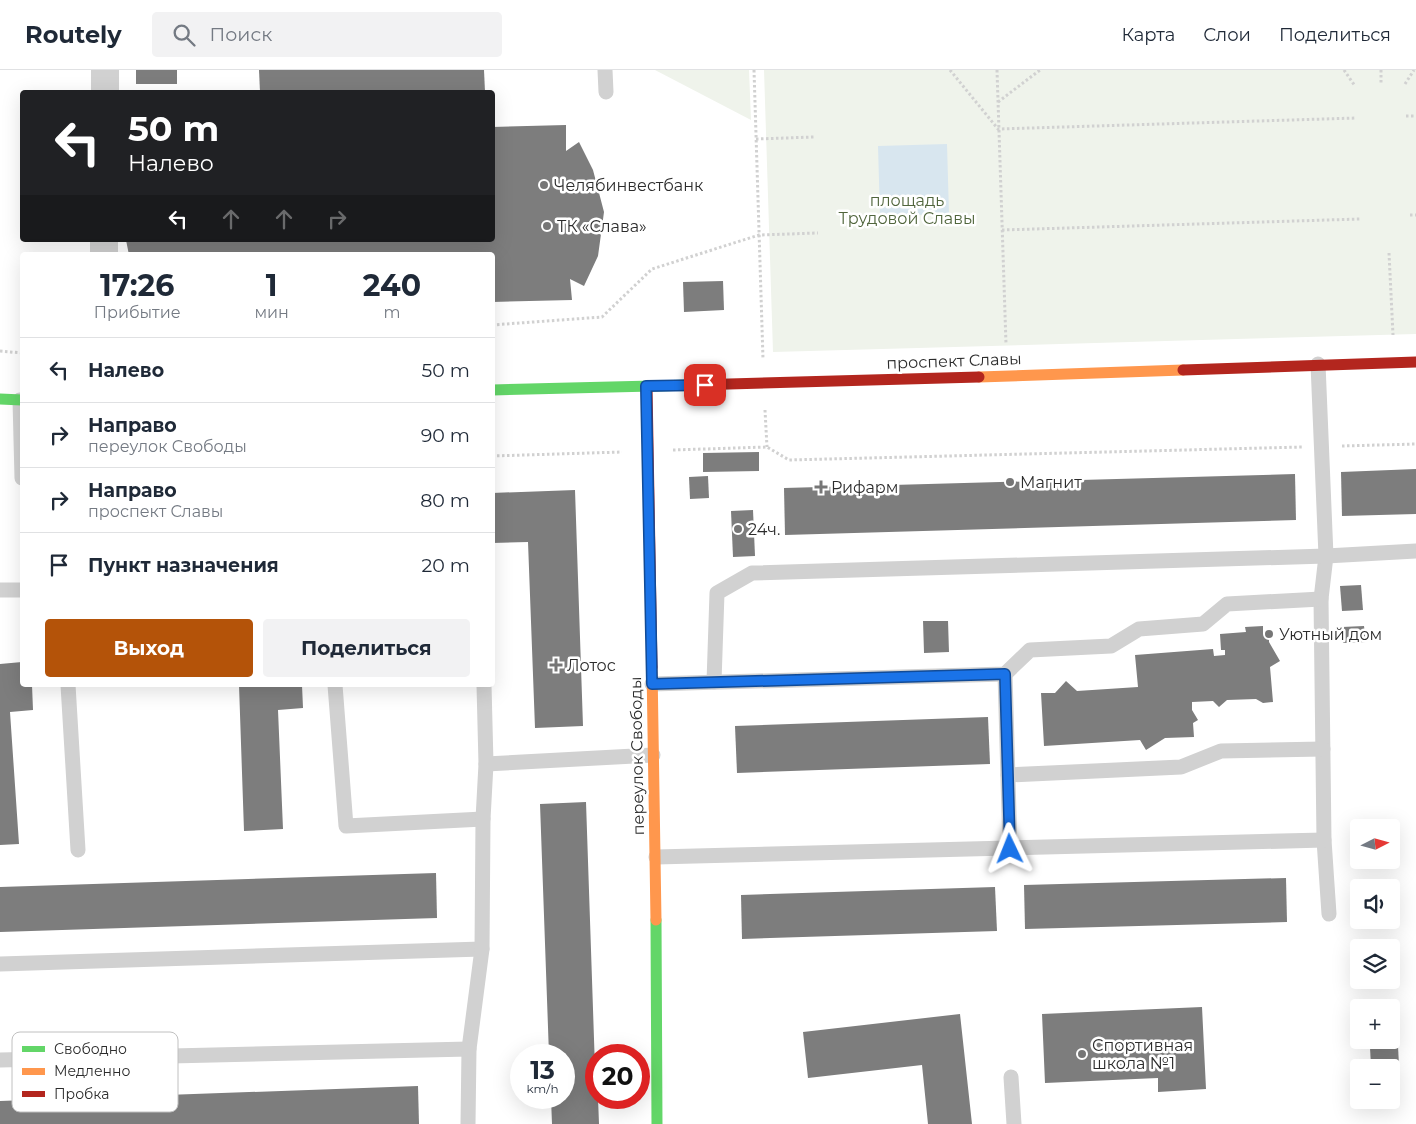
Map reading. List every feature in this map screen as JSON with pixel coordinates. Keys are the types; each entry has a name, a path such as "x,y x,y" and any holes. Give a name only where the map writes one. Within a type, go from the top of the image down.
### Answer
{"main road":[{"name":"проспект Славы","path":"495,390 1416,362"},
{"name":"переулок Свободы","path":"646,386 656,857 657,1124"},
{"path":"0,399 20,400"}],"street":[{"path":"105,70 105,90"}],"lane":[{"path":"605,70 606,92"},
{"path":"1318,364 1326,556 1321,599 1324,840 1329,914"},
{"path":"714,682 716,593 752,573 1326,556 1416,551"},
{"path":"0,590 20,590"},
{"path":"652,684 1005,674 1030,650 1111,646 1139,629 1203,624 1226,604 1321,599"},
{"path":"1005,674 1010,849"},
{"path":"68,687 78,850"},
{"path":"335,687 346,826 483,819"},
{"path":"468,1124 469,1049 482,949 483,819 486,764 484,687"},
{"path":"1008,774 1181,767 1220,751 1323,749"},
{"path":"486,764 653,755"},
{"path":"656,857 1324,840"},
{"path":"0,964 482,949"},
{"path":"178,1056 469,1049"},
{"path":"1011,1077 1014,1124"}],"path":[{"path":"754,70 767,447"},
{"path":"950,70 998,130"},
{"path":"997,70 1006,344"},
{"path":"998,102 1040,70"},
{"path":"1344,70 1355,86"},
{"path":"1381,70 1381,85"},
{"path":"1405,84 1414,70"},
{"path":"1406,116 1416,116"},
{"path":"998,130 1356,118"},
{"path":"756,139 814,137"},
{"path":"1410,215 1416,215"},
{"path":"1002,230 1360,219"},
{"path":"495,325 602,317 652,269 759,235 818,234"},
{"path":"1389,253 1393,335"},
{"path":"0,351 20,352"},
{"path":"495,456 767,447 789,460 1416,444"}],"green space":[{"path":"655,70 749,70 751,120"},
{"name":"площадь Трудовой Славы","path":"764,70 1416,70 1416,334 773,352"}],"shaded area":[{"path":"947,144 949,214 880,216 878,146"}],"building":[{"path":"136,70 177,70 177,84 136,84"},
{"path":"259,70 484,70 485,90 260,90"},
{"name":"ТК «Слава»","path":"566,125 566,151 579,142 593,170 604,212 598,256 584,286 570,279 572,300 495,302 495,252 128,252 126,242 495,242 495,127"},
{"path":"723,281 724,310 684,312 683,282"},
{"path":"759,452 759,471 703,472 703,453"},
{"path":"1416,469 1416,514 1342,516 1341,472"},
{"path":"1295,474 1296,520 785,535 784,488"},
{"path":"708,476 709,498 690,499 689,477"},
{"path":"575,490 583,726 535,728 528,542 495,543 495,493"},
{"path":"753,510 755,556 733,557 731,511"},
{"path":"1361,585 1363,610 1342,611 1340,586"},
{"path":"923,621 948,621 949,652 924,653"},
{"path":"1263,626 1263,634 1269,634 1269,642 1280,661 1270,667 1273,702 1263,703 1256,699 1227,700 1219,707 1213,701 1192,702 1192,710 1198,720 1193,723 1194,737 1165,738 1146,750 1140,740 1044,746 1041,693 1055,693 1066,681 1077,691 1138,687 1135,655 1213,649 1214,656 1225,655 1225,650 1221,650 1220,634 1246,632 1245,627"},
{"path":"1364,626 1366,642 1343,643 1342,627"},
{"path":"20,662 20,687 32,687 33,710 10,712 19,844 0,845 0,664"},
{"path":"239,687 302,687 303,708 278,710 283,829 244,831"},
{"path":"988,717 990,764 737,773 735,726"},
{"path":"586,802 594,1044 585,1044 585,1109 598,1109 599,1124 552,1124 551,1109 575,1109 575,1044 549,1044 540,804"},
{"path":"436,873 437,918 0,932 0,887"},
{"path":"1286,878 1287,922 1025,929 1024,885"},
{"path":"995,887 997,931 742,939 741,895"},
{"path":"1202,1007 1206,1089 1158,1092 1158,1078 1045,1083 1042,1014"},
{"path":"960,1014 972,1124 928,1124 922,1065 808,1078 803,1032"},
{"path":"1370,1049 1398,1049 1399,1059 1371,1059"},
{"path":"418,1086 419,1124 0,1124 0,1101 12,1101 12,1112 178,1112 178,1095"}],"traffic: fast":[{"path":"495,390 694,385"},
{"path":"0,399 20,400"},
{"path":"656,920 657,1124"}],"traffic: slow":[{"path":"979,377 1183,370"},
{"path":"652,667 656,920"}],"traffic: jam":[{"path":"1183,370 1416,362"},
{"path":"694,385 979,377"},
{"path":"647,387 652,667"}],"place":[{"name":"Челябинвестбанк","path":"544,185"},
{"name":"ТК «Слава»","path":"547,226"},
{"name":"Магнит","path":"1010,482"},
{"name":"Рифарм","path":"821,487"},
{"name":"24ч.","path":"738,529"},
{"name":"Уютный дом","path":"1269,634"},
{"name":"Лотос","path":"556,665"},
{"name":"Спортивная школа №1","path":"1082,1054"}],"route":[{"path":"705,385 646,386 652,684 1005,674 1010,849"}]}
